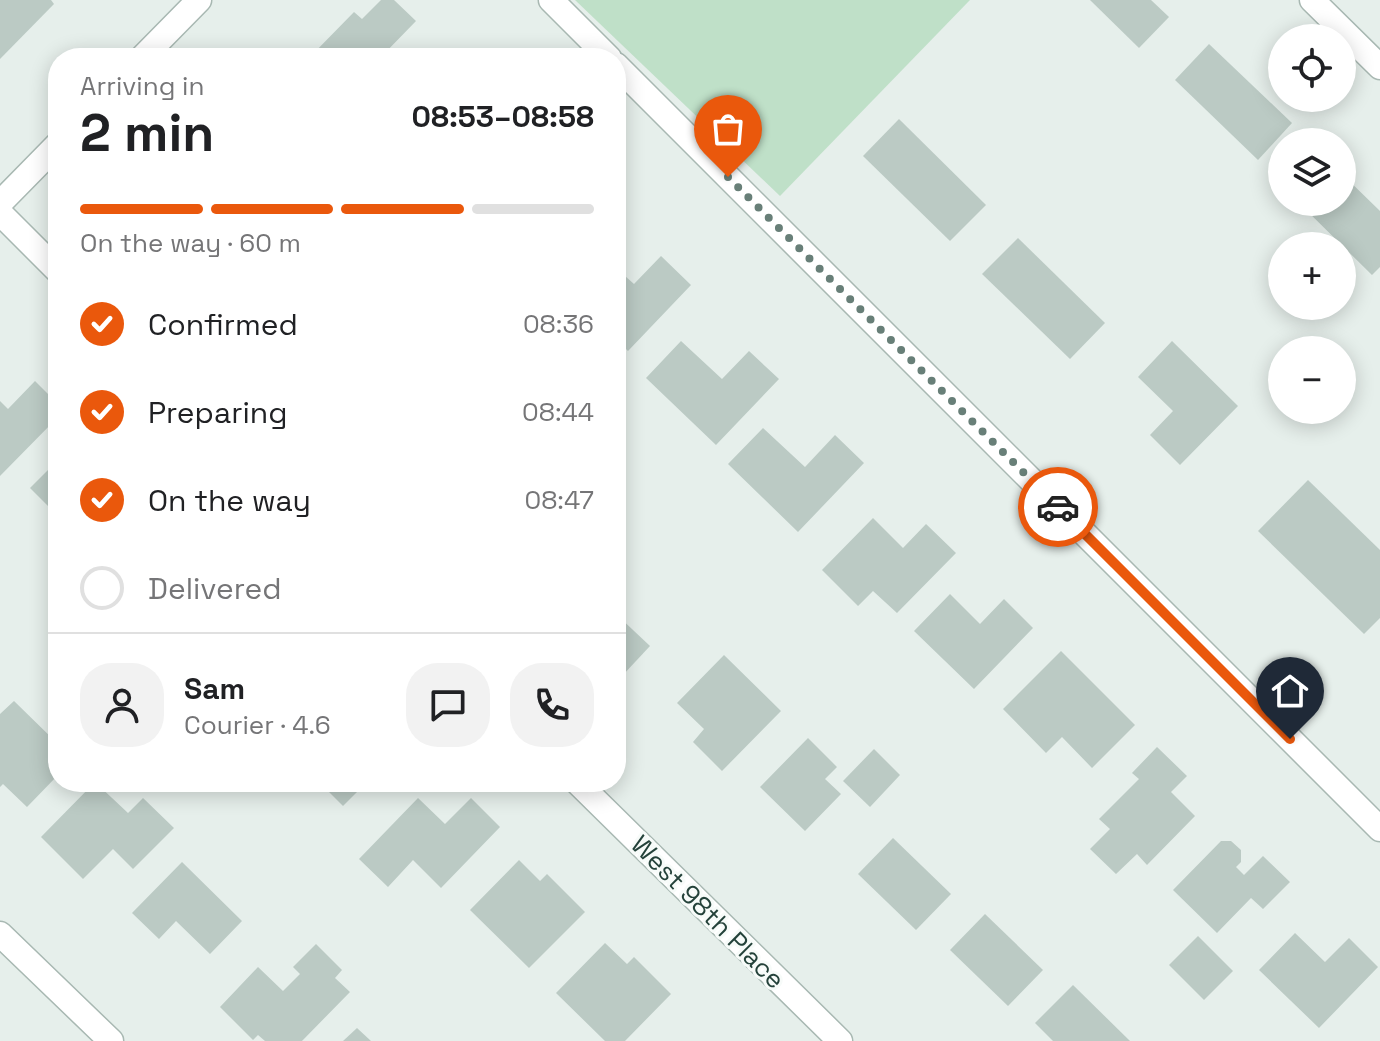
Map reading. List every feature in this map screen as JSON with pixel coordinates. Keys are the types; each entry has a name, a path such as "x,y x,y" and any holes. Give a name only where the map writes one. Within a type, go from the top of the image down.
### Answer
{"street":[{"path":"152,48 199,0"},
{"path":"551,0 599,48"},
{"path":"1312,0 1380,67"},
{"path":"626,75 1380,829"},
{"path":"0,203 48,154"},
{"path":"0,213 48,261"},
{"name":"West 98th Place","path":"587,792 840,1041"},
{"path":"0,934 111,1041"}],"green space":[{"path":"575,0 970,0 780,196"}],"building":[{"path":"0,0 51,0 54,4 0,59"},
{"path":"381,0 394,0 416,21 390,48 319,48 354,12 362,19"},
{"path":"1090,0 1151,0 1169,17 1139,48"},
{"path":"1209,44 1268,100 1268,112 1280,112 1292,123 1287,128 1268,128 1268,149 1258,160 1175,80"},
{"path":"899,119 986,205 950,241 863,156"},
{"path":"1356,188 1380,211 1380,267 1372,275 1356,259 1356,232 1328,232 1312,216 1356,216"},
{"path":"1018,238 1105,323 1070,359 982,274"},
{"path":"661,256 691,285 628,351 626,277 634,284"},
{"path":"681,341 722,379 749,351 779,379 716,445 646,378"},
{"path":"1172,341 1238,406 1180,465 1150,435 1173,411 1138,377"},
{"path":"35,381 48,394 48,427 0,476 0,401 8,409"},
{"path":"763,428 805,467 835,435 864,463 798,532 728,464"},
{"path":"48,470 48,506 30,488"},
{"path":"1308,480 1380,550 1380,618 1364,634 1258,531"},
{"path":"873,518 903,548 926,524 956,553 897,613 873,591 858,606 822,570"},
{"path":"950,594 980,624 1004,599 1033,628 974,689 914,631"},
{"path":"626,623 650,646 626,672"},
{"path":"1061,651 1135,725 1092,768 1062,737 1046,753 1003,709"},
{"path":"724,655 781,711 722,771 693,742 704,729 677,703"},
{"path":"14,701 48,734 48,785 27,807 3,784 0,787 0,714"},
{"path":"808,738 837,767 825,779 841,794 805,831 760,787"},
{"path":"1157,747 1187,776 1171,792 1195,816 1147,865 1137,854 1116,874 1090,849 1110,829 1099,819 1139,779 1132,773"},
{"path":"874,749 900,775 870,807 843,781"},
{"path":"85,792 106,792 128,813 143,798 174,828 133,869 113,849 83,879 41,837"},
{"path":"329,792 357,792 343,806"},
{"path":"418,798 445,824 471,798 500,827 441,888 413,860 388,887 359,859"},
{"path":"893,838 951,894 916,930 858,874"},
{"path":"1221,841 1231,841 1241,850 1241,862 1236,867 1244,875 1263,856 1290,882 1263,909 1251,898 1217,933 1173,890"},
{"path":"519,860 540,881 547,874 585,912 529,968 470,910"},
{"path":"182,862 242,921 210,954 176,921 159,939 132,913"},
{"path":"985,914 1043,970 1008,1006 950,950"},
{"path":"1295,933 1325,962 1349,938 1378,967 1319,1028 1259,970"},
{"path":"1198,936 1233,971 1204,1000 1169,965"},
{"path":"605,943 627,964 634,957 671,994 625,1041 605,1041 556,993"},
{"path":"316,944 342,970 335,978 350,992 302,1041 265,1041 258,1035 253,1040 220,1007 258,967 283,991 300,974 293,967"},
{"path":"1073,985 1130,1041 1053,1041 1035,1023"},
{"path":"357,1028 371,1041 343,1041"}],"way so far":[{"path":"728,177 1058,507"}],"route":[{"path":"1058,507 1290,739"}]}
